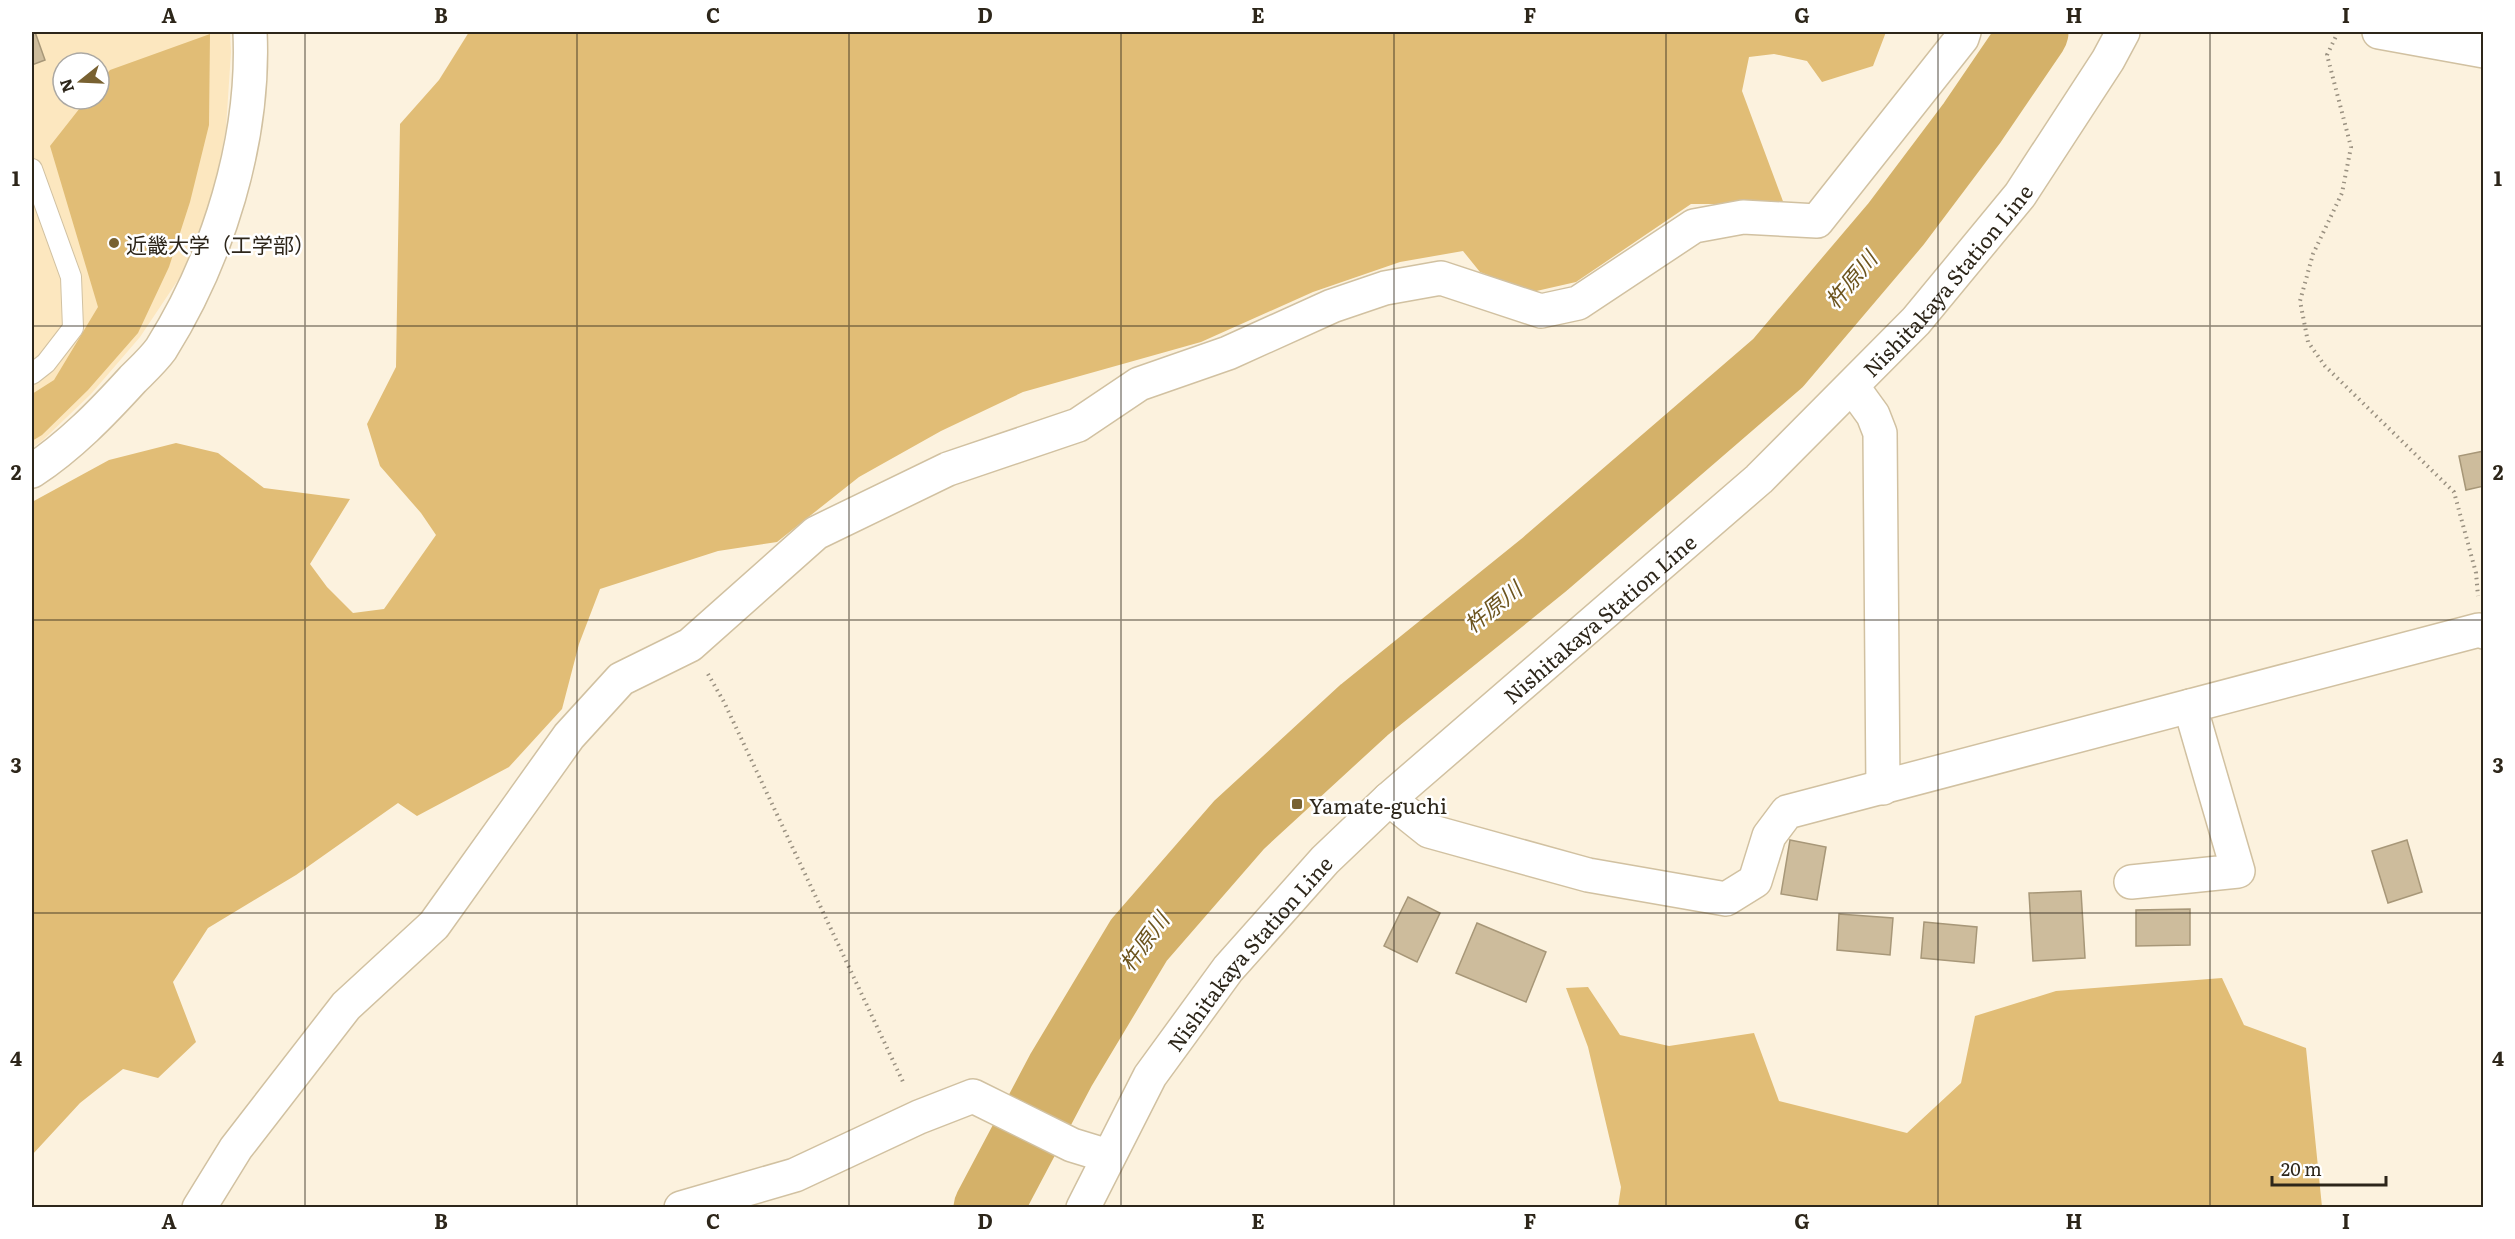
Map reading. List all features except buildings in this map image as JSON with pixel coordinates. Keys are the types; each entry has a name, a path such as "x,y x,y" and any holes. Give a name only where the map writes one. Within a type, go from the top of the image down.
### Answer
{"street":[{"path":"32,471 55,456 105,410 160,350 195,284 226,211 244,131 251,50 250,32"},
{"path":"199,1208 236,1148 346,1006 434,925 569,736 621,679 690,645 816,533 948,469 1078,425 1139,384 1228,353 1332,306 1385,288 1441,279 1541,311 1578,303 1694,226 1743,218 1817,221 1962,38 1964,32"},
{"name":"Nishitakaya Station Line","path":"1083,1208 1107,1156 1150,1076 1228,969 1325,860 1389,799 1759,479 1917,321 2020,195 2108,60 2123,32"},
{"path":"2379,32 2484,51"},
{"path":"1852,386 1873,415 1880,433 1884,788"},
{"path":"1389,799 1429,831 1587,875 1726,899 1755,881 1769,836 1787,812 2190,706 2482,636"},
{"path":"2132,882 2238,871 2190,706"},
{"path":"681,1208 795,1175 919,1117 973,1096 1064,1140 1107,1156"}],"lane":[{"path":"32,169 71,277 73,328 46,363 32,374"}],"path":[{"path":"2338,32 2327,55 2351,147 2342,193 2313,254 2300,301 2308,342 2325,366 2454,492 2476,573 2482,636"},
{"path":"690,645 724,702 919,1117"}],"shaded area":[{"name":"近畿大学（工学部）","path":"32,32 230,32 231,52 226,128 211,208 180,277 140,337 91,394 32,448"},
{"path":"469,32 1886,32 1873,66 1822,82 1807,61 1774,54 1749,57 1742,91 1784,204 1691,204 1576,282 1532,292 1480,272 1463,251 1400,262 1313,292 1201,342 1023,392 941,431 859,477 777,542 718,551 600,589 579,644 562,709 509,767 417,816 398,803 296,875 208,928 173,982 196,1042 158,1078 123,1069 80,1103 32,1155 32,502 109,460 176,443 218,453 264,488 350,499 310,564 327,587 353,613 384,609 436,535 421,513 380,466 367,424 396,367 400,124 439,80"},
{"path":"210,34 209,125 190,202 169,267 138,333 88,390 42,435 32,441 32,394 54,380 98,307 50,146 78,111 111,111 111,70"},
{"path":"2222,978 2244,1025 2306,1048 2322,1207 1618,1207 1621,1187 1588,1047 1566,988 1588,987 1620,1035 1669,1046 1754,1033 1779,1101 1907,1133 1961,1083 1975,1016 2056,991"}],"waterway":[{"name":"杵原川","path":"988,1208 1061,1070 1139,940 1239,825 1364,710 1545,564 1778,363 1896,224 1972,123 2034,32"}],"place":[{"name":"近畿大学（工学部）","path":"114,243"},
{"name":"Yamate-guchi","path":"1297,804"}]}
